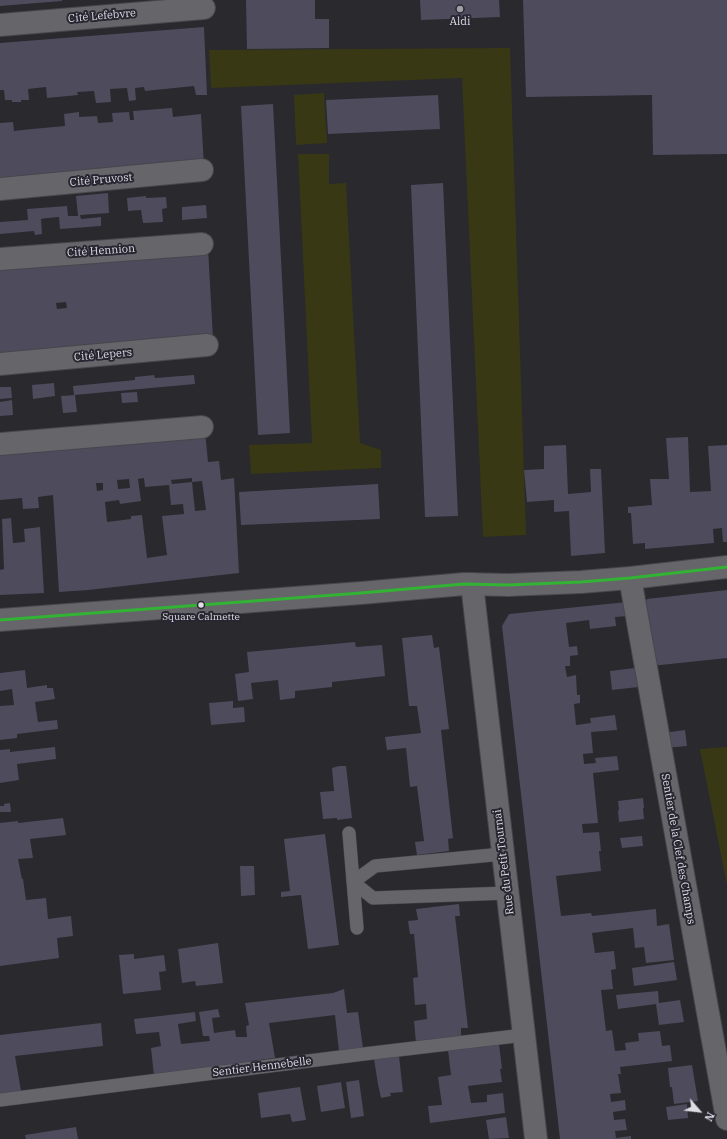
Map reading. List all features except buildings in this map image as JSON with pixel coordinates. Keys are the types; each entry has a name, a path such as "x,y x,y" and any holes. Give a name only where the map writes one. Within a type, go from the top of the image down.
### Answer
{"street":[{"name":"Cité Lefebvre","path":"0,25 204,8"},
{"name":"Cité Pruvost","path":"0,189 202,170"},
{"name":"Cité Hennion","path":"0,259 202,244"},
{"name":"Cité Lepers","path":"0,364 207,345"},
{"path":"0,444 202,427"},
{"path":"0,620 472,584 508,585 581,582 727,567"},
{"name":"Sentier de la Clef des Champs","path":"630,578 727,1119"},
{"name":"Rue du Petit Tournai","path":"472,584 536,1139"}],"lane":[{"path":"349,833 357,928"},
{"path":"353,882 375,866 503,854"},
{"path":"353,882 372,898 508,893"},
{"name":"Sentier Hennebelle","path":"0,1100 524,1035"}],"shaded area":[{"path":"510,48 526,535 483,537 462,78 211,88 209,50"},
{"path":"324,93 327,143 296,145 294,95"},
{"path":"298,154 329,154 329,184 346,183 360,443 381,450 381,468 251,474 249,445 312,443"},
{"path":"727,747 727,885 700,749"}],"transit line":[{"path":"0,620 464,584 508,585 581,582 727,567"}],"place":[{"name":"Aldi","path":"460,9"},
{"name":"Square Calmette","path":"201,605"}]}
